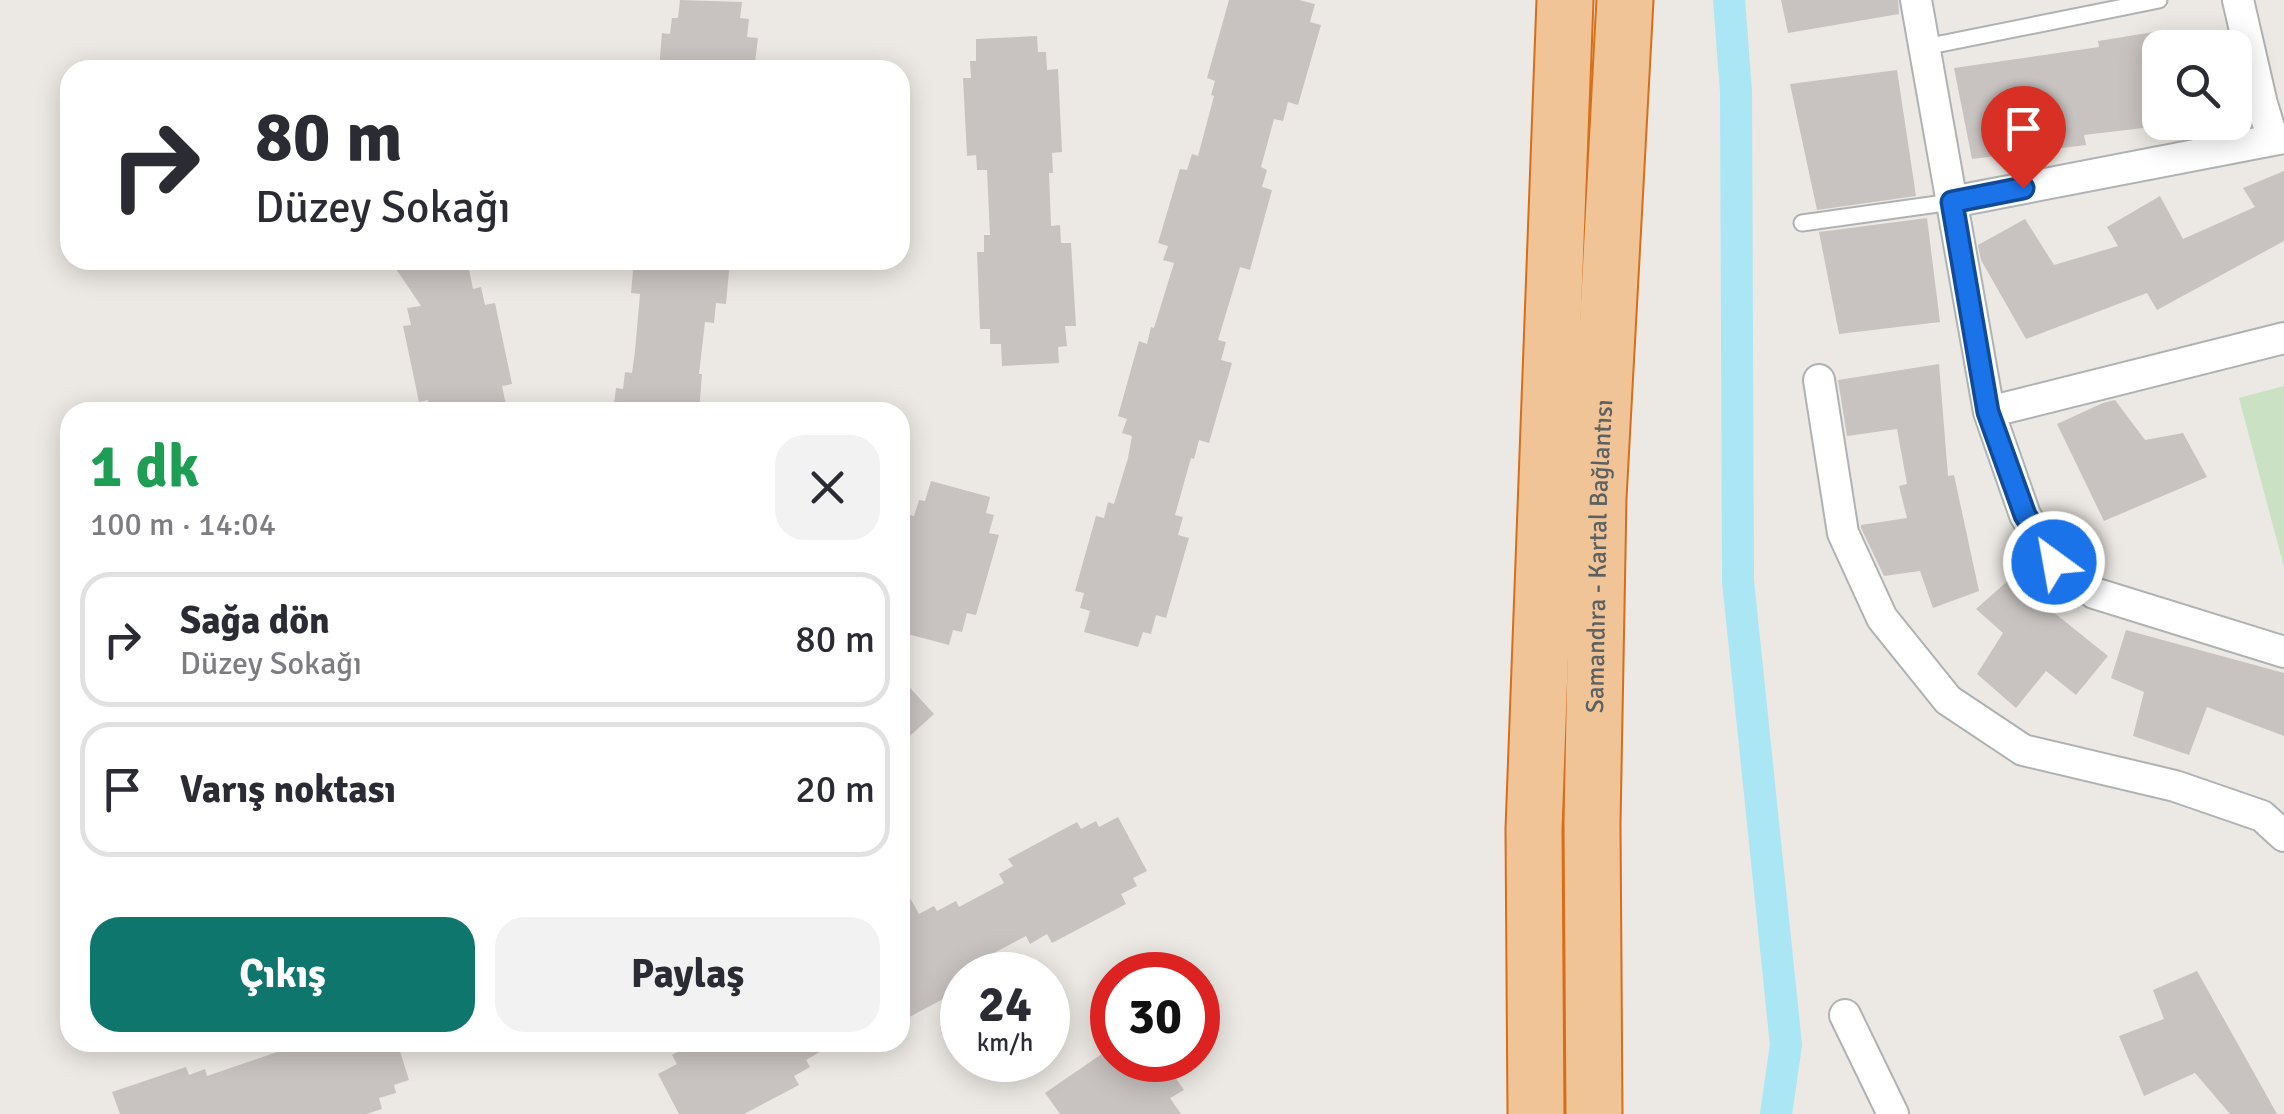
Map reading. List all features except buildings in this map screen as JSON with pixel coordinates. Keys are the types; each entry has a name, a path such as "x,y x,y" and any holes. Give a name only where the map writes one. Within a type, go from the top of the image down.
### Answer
{"highway":[{"path":"1536,1114 1535,809 1564,0"},
{"name":"Samandıra - Kartal Bağlantısı","path":"1594,1114 1592,824 1598,498 1625,0"}],"street":[{"path":"1916,0 1988,412 2025,515 2054,562 2094,593 2284,652"},
{"path":"1952,202 2278,139 2262,104 2238,0"},
{"path":"1988,412 2284,338"},
{"path":"1819,380 1844,532 1882,618 1948,700 2023,750 2175,786 2262,816 2284,836"},
{"path":"1845,1015 1893,1114"}],"lane":[{"path":"1924,47 2084,8 2159,0"},
{"path":"1802,223 1952,202"}],"green space":[{"path":"2284,386 2284,567 2239,398"}],"waterway":[{"path":"1729,0 1736,91 1738,581 1786,1045 1776,1114"}],"route":[{"path":"2023,188 1952,202 1988,412 2025,515 2054,562"}]}
